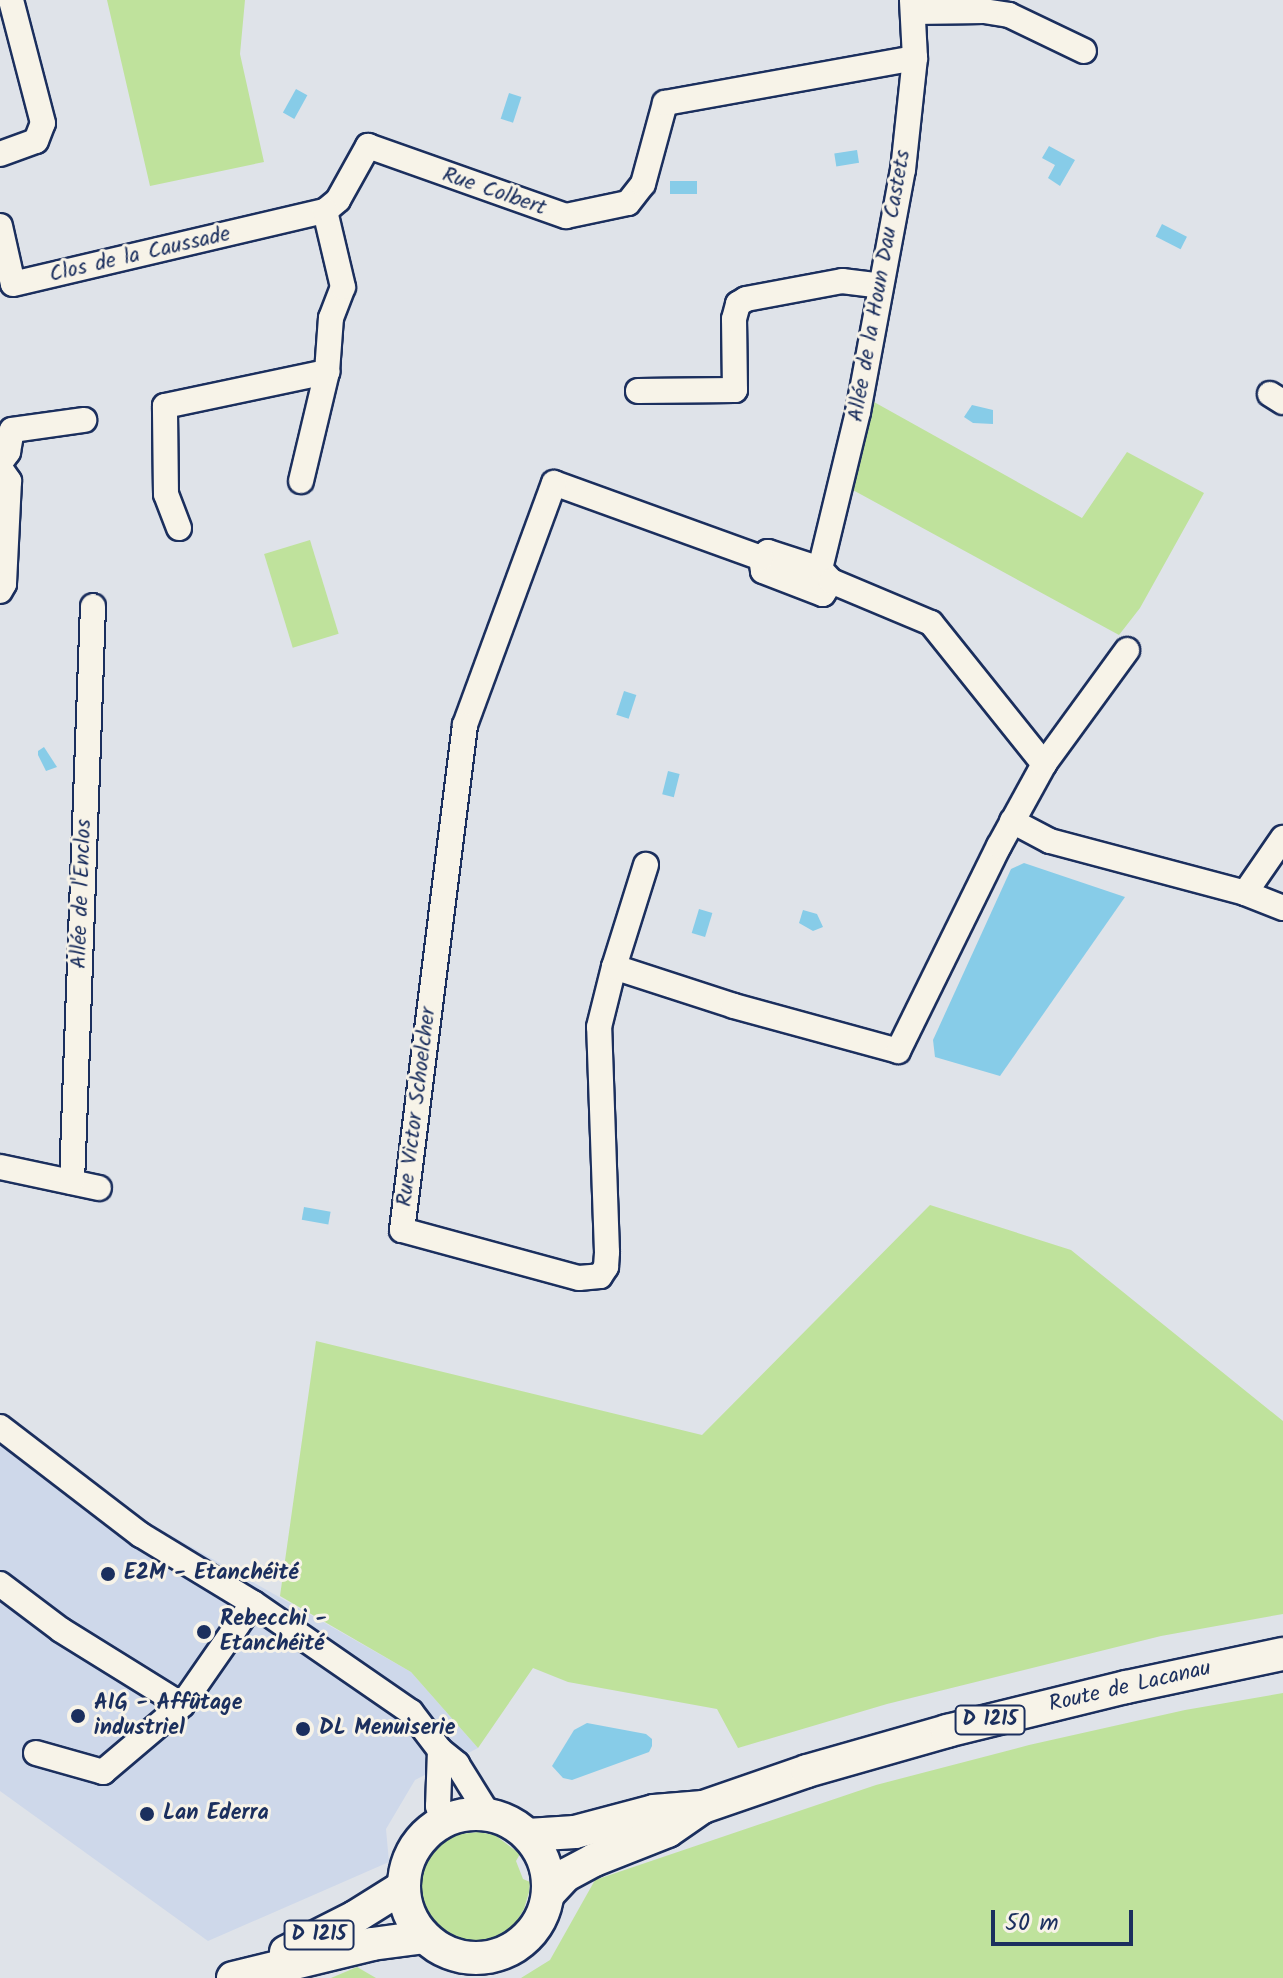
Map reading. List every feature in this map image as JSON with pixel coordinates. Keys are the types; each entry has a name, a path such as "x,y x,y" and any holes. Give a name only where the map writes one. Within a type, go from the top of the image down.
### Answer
{"main road":[{"name":"Route de Lacanau","path":"703,1807 807,1771 947,1731 1126,1687 1283,1654"},
{"name":"D 1215","path":"528,1835 575,1832 654,1811 703,1807"},
{"name":"D 1215","path":"549,1893 566,1875 594,1860 668,1831 703,1807"},
{"path":"464,1814 488,1814 507,1819 528,1835 540,1851 548,1871 549,1893 542,1917 526,1940 498,1955 465,1958 439,1949 424,1937 409,1914 403,1887 410,1855 423,1836 443,1821 464,1814"},
{"name":"D 1215","path":"233,1978 355,1917 403,1887"},
{"name":"D 1215","path":"233,1978 372,1944 424,1937"}],"street":[{"path":"0,154 36,141 43,123 11,0"},
{"path":"912,6 1009,15 1084,51"},
{"name":"Allée de la Houn Dau Castets","path":"826,575 903,170 915,58 912,6"},
{"name":"Rue Colbert","path":"325,211 338,200 368,146 566,216 628,203 643,184 665,103 915,58"},
{"path":"301,481 327,372 331,318 343,287 325,211"},
{"name":"Clos de la Caussade","path":"0,226 13,284 325,211"},
{"path":"638,391 735,390 734,319 738,304 746,299 842,281 881,286"},
{"path":"179,528 166,494 165,406 327,372"},
{"path":"0,591 4,584 9,481 0,466 8,452 12,430 84,420"},
{"name":"Rue Victor Schoelcher","path":"646,865 599,1027 607,1252 606,1267 600,1276 579,1278 402,1230 465,725 554,483 761,558 768,552 826,575"},
{"path":"826,575 931,623 1044,764"},
{"name":"Allée de l'Enclos","path":"72,1182 93,606"},
{"path":"614,967 734,1006 898,1051 999,846 1044,764 1127,650"},
{"path":"1012,821 1050,841 1245,893 1283,908"},
{"path":"1245,893 1283,838"},
{"path":"0,1167 99,1188"},
{"path":"0,1427 141,1535 253,1603 411,1712 440,1750 457,1764 488,1814"},
{"path":"0,1584 61,1630 182,1705"},
{"path":"36,1753 103,1772 182,1705 253,1603"},
{"path":"440,1750 438,1806 443,1821"}],"shaded area":[{"path":"0,1412 151,1524 411,1672 478,1748 415,1780 386,1829 389,1862 208,1941 0,1791"}],"green space":[{"path":"107,0 245,0 240,54 264,162 150,186"},
{"path":"874,402 1082,518 1127,452 1204,493 1140,608 1119,635 851,489"},
{"path":"310,540 339,634 293,648 264,554"},
{"path":"930,1205 1071,1250 1283,1421 1283,1614 1161,1636 887,1704 738,1748 717,1709 568,1682 533,1668 478,1748 411,1672 280,1596 316,1341 702,1435"},
{"path":"1283,1693 1283,1978 521,1978 550,1960 595,1880 876,1785 1029,1745 1185,1710"},
{"path":"478,1832 495,1835 520,1854 516,1861 523,1879 530,1882 529,1892 515,1924 500,1935 484,1940 466,1940 449,1934 434,1923 425,1907 421,1890 422,1871 430,1855 443,1842 460,1834"},
{"path":"357,1967 376,1978 331,1978"}],"water":[{"path":"296,89 307,95 294,119 283,113"},
{"path":"509,93 521,97 513,123 501,119"},
{"path":"1049,146 1075,160 1060,186 1048,178 1055,165 1042,158"},
{"path":"857,150 859,163 836,166 834,154"},
{"path":"670,181 697,181 697,194 670,194"},
{"path":"1162,224 1187,237 1181,249 1156,236"},
{"path":"972,405 993,410 993,424 973,423 964,417"},
{"path":"624,691 636,695 629,719 616,715"},
{"path":"44,747 57,767 46,771 38,755"},
{"path":"668,771 680,774 674,797 662,794"},
{"path":"1024,863 1125,897 1000,1076 935,1057 933,1040 1011,869"},
{"path":"699,909 712,913 705,937 692,933"},
{"path":"803,910 817,914 823,927 813,931 799,923"},
{"path":"304,1207 331,1212 328,1224 302,1220"},
{"path":"587,1723 646,1734 652,1739 652,1746 649,1752 572,1780 563,1778 552,1766 574,1730"}],"place":[{"name":"E2M - Etanchéité","path":"108,1574"},
{"name":"Rebecchi - Etanchéité","path":"204,1632"},
{"name":"AIG - Affûtage industriel","path":"78,1716"},
{"name":"DL Menuiserie","path":"303,1729"},
{"name":"Lan Ederra","path":"147,1814"}]}
